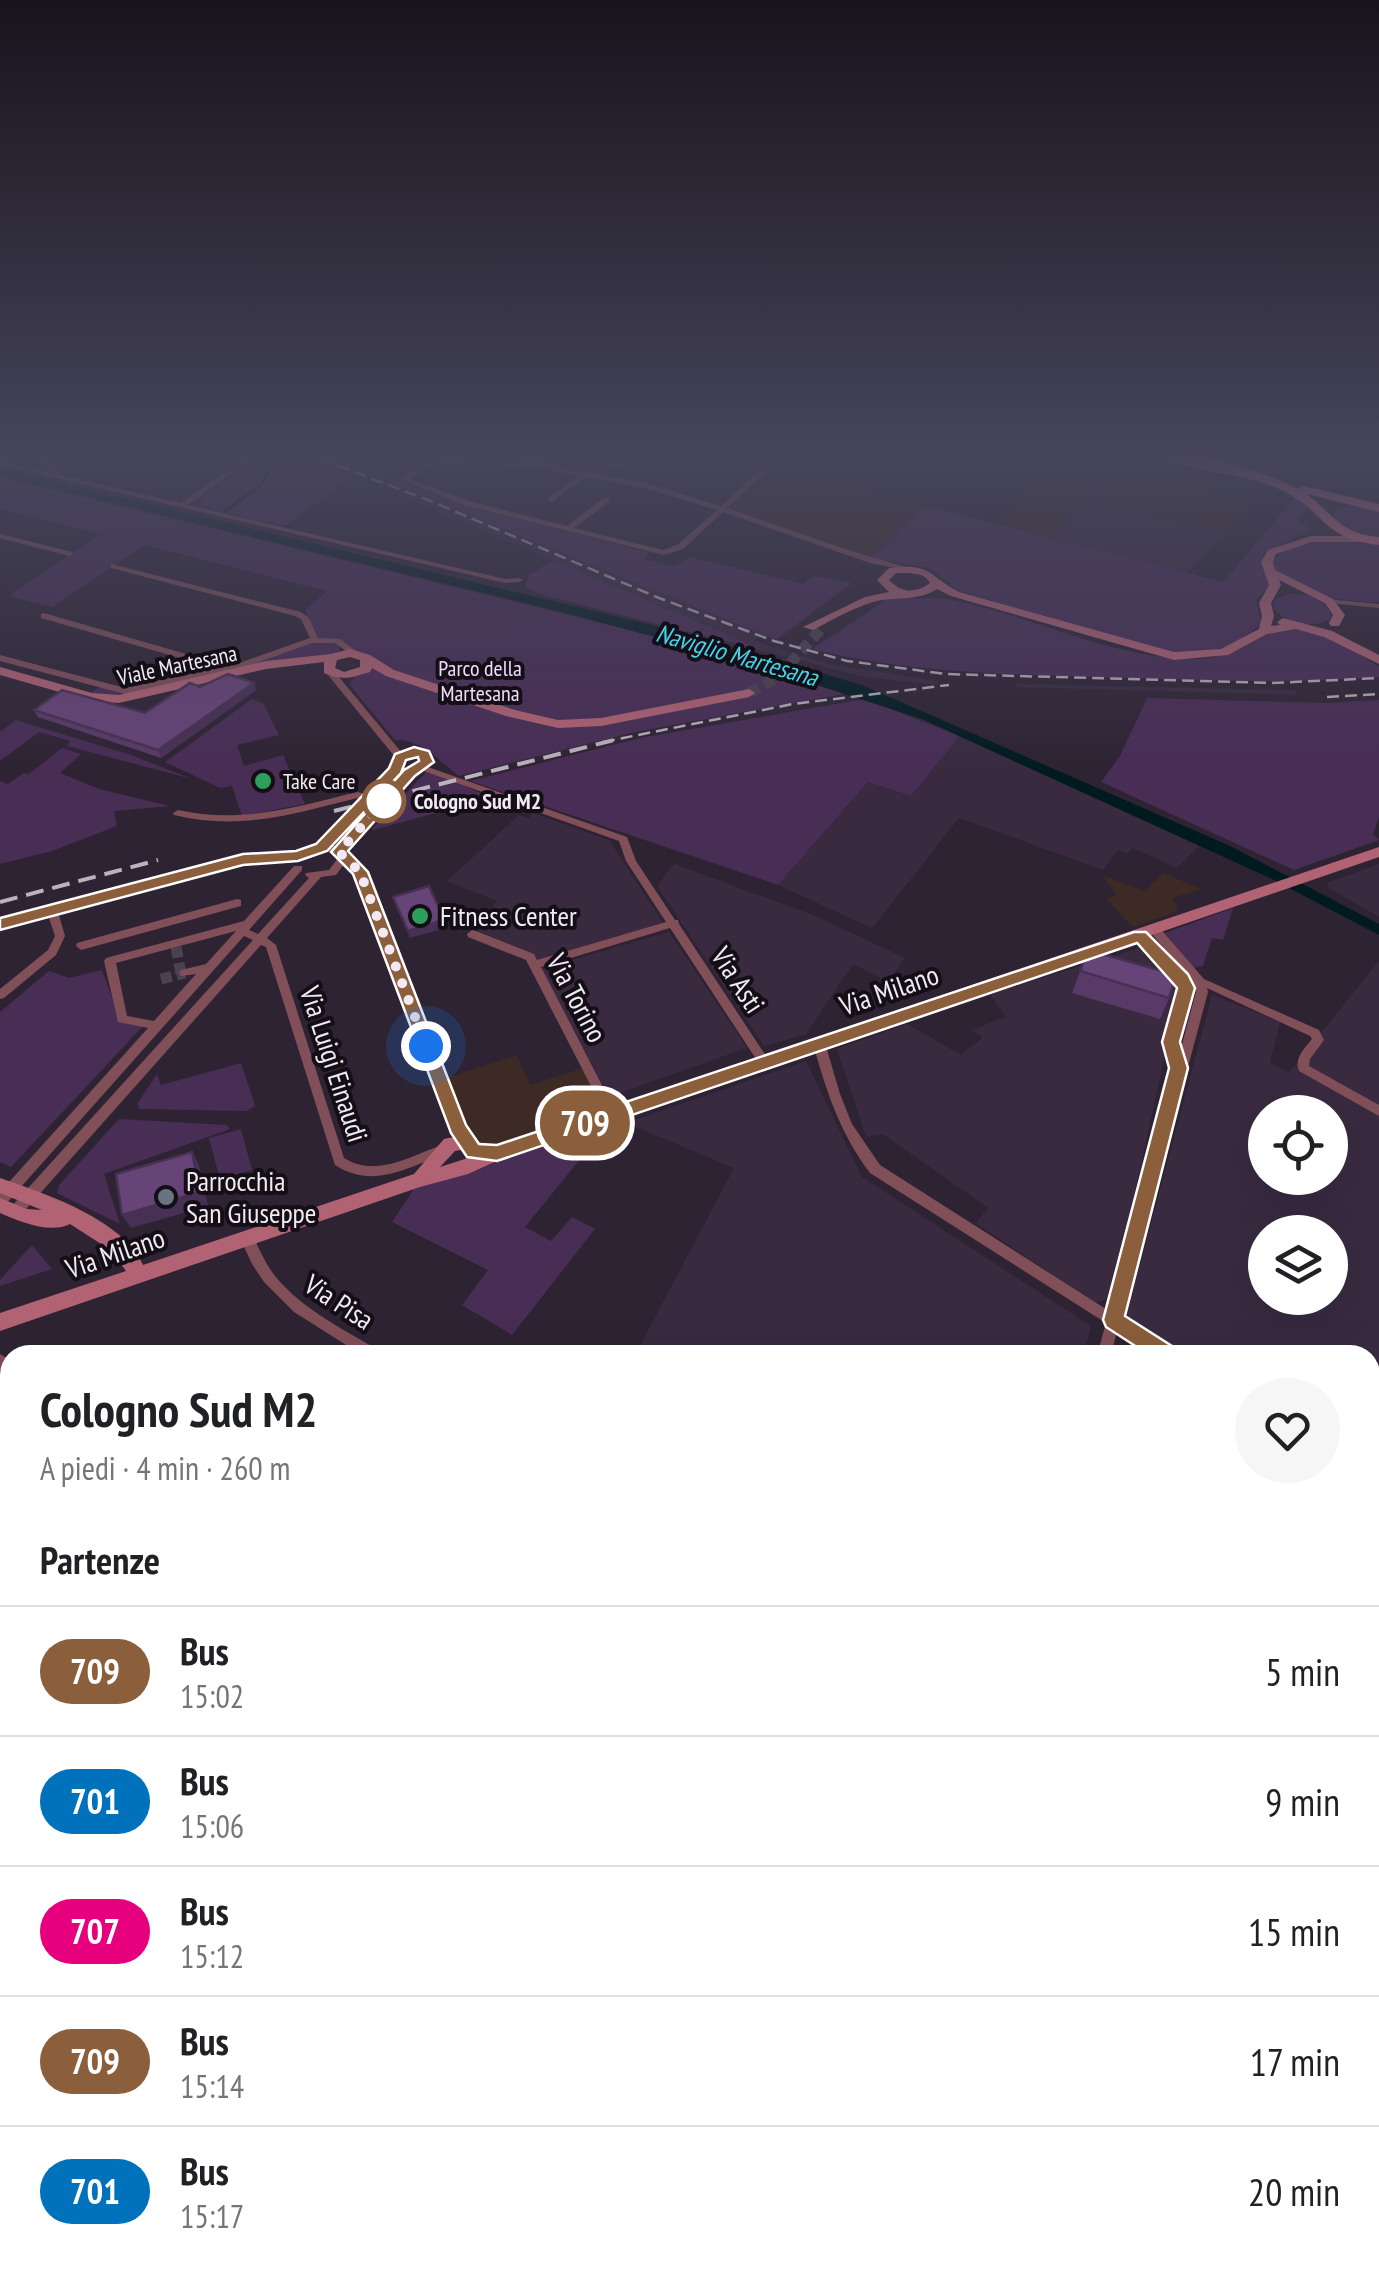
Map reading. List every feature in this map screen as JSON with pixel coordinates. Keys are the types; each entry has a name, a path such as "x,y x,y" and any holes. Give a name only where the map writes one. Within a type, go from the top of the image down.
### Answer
{"street":[{"path":"413,559 505,581 519,580"},
{"path":"869,559 926,572 932,588"},
{"path":"1264,631 1274,586 1268,559"},
{"path":"874,561 883,568 884,579 900,594"},
{"name":"Viale Martesana","path":"114,566 298,614 305,618 315,640 333,659"},
{"path":"869,599 884,579 905,568"},
{"path":"1273,573 1322,598 1338,612 1337,620 1344,634 1379,652"},
{"path":"815,628 869,599 932,588 1174,656 1228,651 1264,631 1379,609"},
{"path":"1268,603 1289,591 1379,609"},
{"path":"1268,603 1299,627 1328,634 1379,660"},
{"name":"Viale Martesana","path":"44,616 197,660 212,672"},
{"name":"Viale Martesana","path":"0,658 119,692 212,672 315,640"},
{"path":"346,689 357,674 362,657"},
{"path":"333,659 362,657 390,674 558,724 601,722 745,690"},
{"path":"333,659 357,674 390,674"},
{"path":"333,659 346,689 386,737 400,761 421,765"},
{"name":"Viale Martesana","path":"0,671 91,697 118,700 266,665 333,659"},
{"path":"386,737 414,752 421,765"},
{"path":"9,1198 53,1142 222,955 300,862 322,847 400,761 414,752"},
{"path":"335,871 341,855 421,765"},
{"name":"Via Asti","path":"421,765 626,842 632,861 764,1062"},
{"path":"178,814 210,821 236,820 357,795 370,797"},
{"path":"322,847 341,855 357,868 362,879 456,1151"},
{"name":"Via Milano","path":"0,1322 418,1180 456,1151 497,1153 1379,852"},
{"path":"0,924 243,860 280,857 300,862 317,876"},
{"path":"9,1198 72,1150 317,876 344,870 362,879"},
{"path":"82,946 237,903"},
{"path":"0,995 52,952 60,936 52,910"},
{"path":"535,965 674,922"},
{"path":"158,1026 122,1019 110,961 246,927 262,937"},
{"path":"131,930 137,954"},
{"path":"1147,933 1200,982 1314,1032 1318,1040 1304,1058 1303,1068 1379,1111"},
{"path":"1147,933 1184,982 1171,1042 1178,1068"},
{"name":"Via Torino","path":"472,934 530,957 612,1114"},
{"name":"Via Luigi Einaudi","path":"262,937 271,945 339,1161 348,1169 371,1174 456,1151"},
{"path":"222,955 241,960"},
{"path":"185,973 210,968"},
{"path":"1184,982 1200,982"},
{"path":"1107,1345 1178,1068 1202,992 1200,982"},
{"path":"819,1043 838,1115 852,1141 875,1169 1153,1345"},
{"path":"53,1142 72,1150"},
{"path":"9,1198 83,1224 117,1242 128,1277"},
{"name":"Via Pisa","path":"247,1238 253,1255 287,1302 359,1345"}],"shaded area":[{"path":"551,559 578,559 761,634 755,640 769,646 829,664 937,681 937,685 860,676 768,652"},
{"path":"1134,559 1200,559 1187,573"},
{"path":"1016,684 1295,690 1297,695 1017,687"},
{"path":"960,736 1199,846 1177,868 1133,848 1127,853 1118,850 1103,870 959,818 872,928 778,885 868,782 911,796"},
{"path":"533,813 609,840 663,923 537,962 533,956 475,929 497,901 447,881 519,815 529,818"},
{"path":"674,864 813,915 905,958 888,982 853,964 806,1034 764,1046 657,886"},
{"path":"1379,864 1379,917 1329,888 1327,883"},
{"path":"1164,873 1201,889 1173,898 1178,911 1133,927 1106,899 1117,895 1102,875 1144,891"},
{"path":"669,932 747,1048 613,1095 607,1092 541,969"},
{"path":"1139,948 1179,991 1112,1297 1095,1303 976,1223 988,1208 883,1134 866,1137 837,1049 907,1024 961,1055 983,1037 971,1030 1006,1017 990,994"},
{"path":"1379,961 1379,1345 1170,1345 1126,1318 1212,995 1280,1022 1270,1063 1289,1073"},
{"path":"517,1055 530,1085 583,1068 609,1114 497,1152 479,1148 458,1127 441,1080"},
{"path":"806,1061 862,1177 1091,1326 1086,1345 640,1345 734,1168 626,1123"}],"green space":[{"name":"Parco della Martesana","path":"63,559 124,559 52,607 9,596"},
{"name":"Parco della Martesana","path":"201,559 339,559 688,644 850,693 635,732 459,776 422,747 395,740 349,684 369,660 340,646 337,656 282,662 136,697 90,694 99,687 119,691 245,664 315,640 305,610 327,591"},
{"path":"578,559 645,559 673,567 686,559 699,559 803,584 814,576 852,583 776,640"},
{"path":"878,559 1134,559 1223,582 1242,559 1263,559 1270,586 1256,600 1262,624 1233,645 1173,652 1139,646 957,590 930,568"},
{"path":"1379,559 1379,602 1309,592 1284,578 1274,569 1273,560"},
{"path":"553,560 768,652 536,593 525,586 529,575"},
{"path":"1304,594 1325,602 1332,618 1317,624 1301,624 1273,608 1274,600"},
{"path":"889,598 958,601 1105,645 1164,657 1215,657 1280,630 1295,629 1353,651 1379,666 1379,677 1240,681 992,673 920,668 812,649"},
{"path":"1147,698 1327,703 1379,700 1379,817 1373,834 1379,840 1294,870 1101,782 1120,756"},
{"path":"252,699 264,704 279,735 237,745 244,766 283,755 305,804 242,816 232,786 220,788 165,762"},
{"path":"865,699 960,736 911,796 868,782 778,885 470,781 640,738"},
{"path":"16,720 131,755 192,779 67,746 70,741 39,732 0,761 0,732"},
{"path":"62,748 81,754 60,773 99,789 170,806 114,811 117,826 52,851 0,864 0,781 8,784 23,773 29,774"},
{"path":"429,769 491,798 373,830 372,829"},
{"path":"1233,908 1223,940 1212,938 1203,966 1193,968 1165,933"},
{"path":"102,970 119,1016 144,1025 11,1167 0,1162 0,1012 49,971 69,978"},
{"path":"241,1063 255,1106 247,1111 140,1109 137,1104 157,1074 161,1085"},
{"path":"119,1119 227,1125 230,1129 104,1174 120,1224 57,1193 59,1185"},
{"path":"241,1129 252,1170 220,1180 209,1138"},
{"path":"587,1131 594,1142 525,1227 551,1241 572,1217 595,1229 512,1335 462,1305 488,1270 392,1222 414,1189"},
{"path":"32,1245 52,1269 0,1286 0,1280"}],"water":[{"name":"Naviglio Martesana","path":"344,559 379,559 686,633 862,685 1230,846 1379,924 1379,935 1272,879 922,719 798,679 800,676"}],"building":[{"path":"228,674 254,683 158,750 34,710 62,690 145,713 190,683 200,687"},
{"name":"Fitness Center","path":"429,886 444,920 408,931 393,897"},
{"path":"1088,950 1176,975 1169,998 1080,971"},
{"path":"192,1152 200,1192 122,1215 116,1174"}],"tunnel":[{"path":"749,693 779,676 820,630"},
{"path":"176,947 181,974"},
{"path":"181,974 185,973"},
{"path":"161,979 181,974"}],"railway":[{"path":"568,559 774,641 847,661 946,674 1272,683 1379,678"},
{"path":"603,742 793,704 949,685"},
{"path":"1327,697 1379,694"},
{"path":"334,811 614,740"},
{"path":"0,902 158,860"}],"bus line":[{"name":"709","path":"0,924 243,860 298,856 322,847 396,770 400,757 414,752 424,754 427,762 409,773 339,852 360,872 458,1128 474,1151 497,1153 1140,936 1186,988 1171,1042 1178,1068 1114,1320 1153,1345"}],"place":[{"name":"Take Care","path":"263,781"},
{"name":"Cologno Sud M2","path":"384,801"},
{"name":"Fitness Center","path":"420,916"},
{"name":"Parrocchia San Giuseppe","path":"166,1197"}],"route":[{"path":"384,801 339,852 360,872 426,1046"}]}
